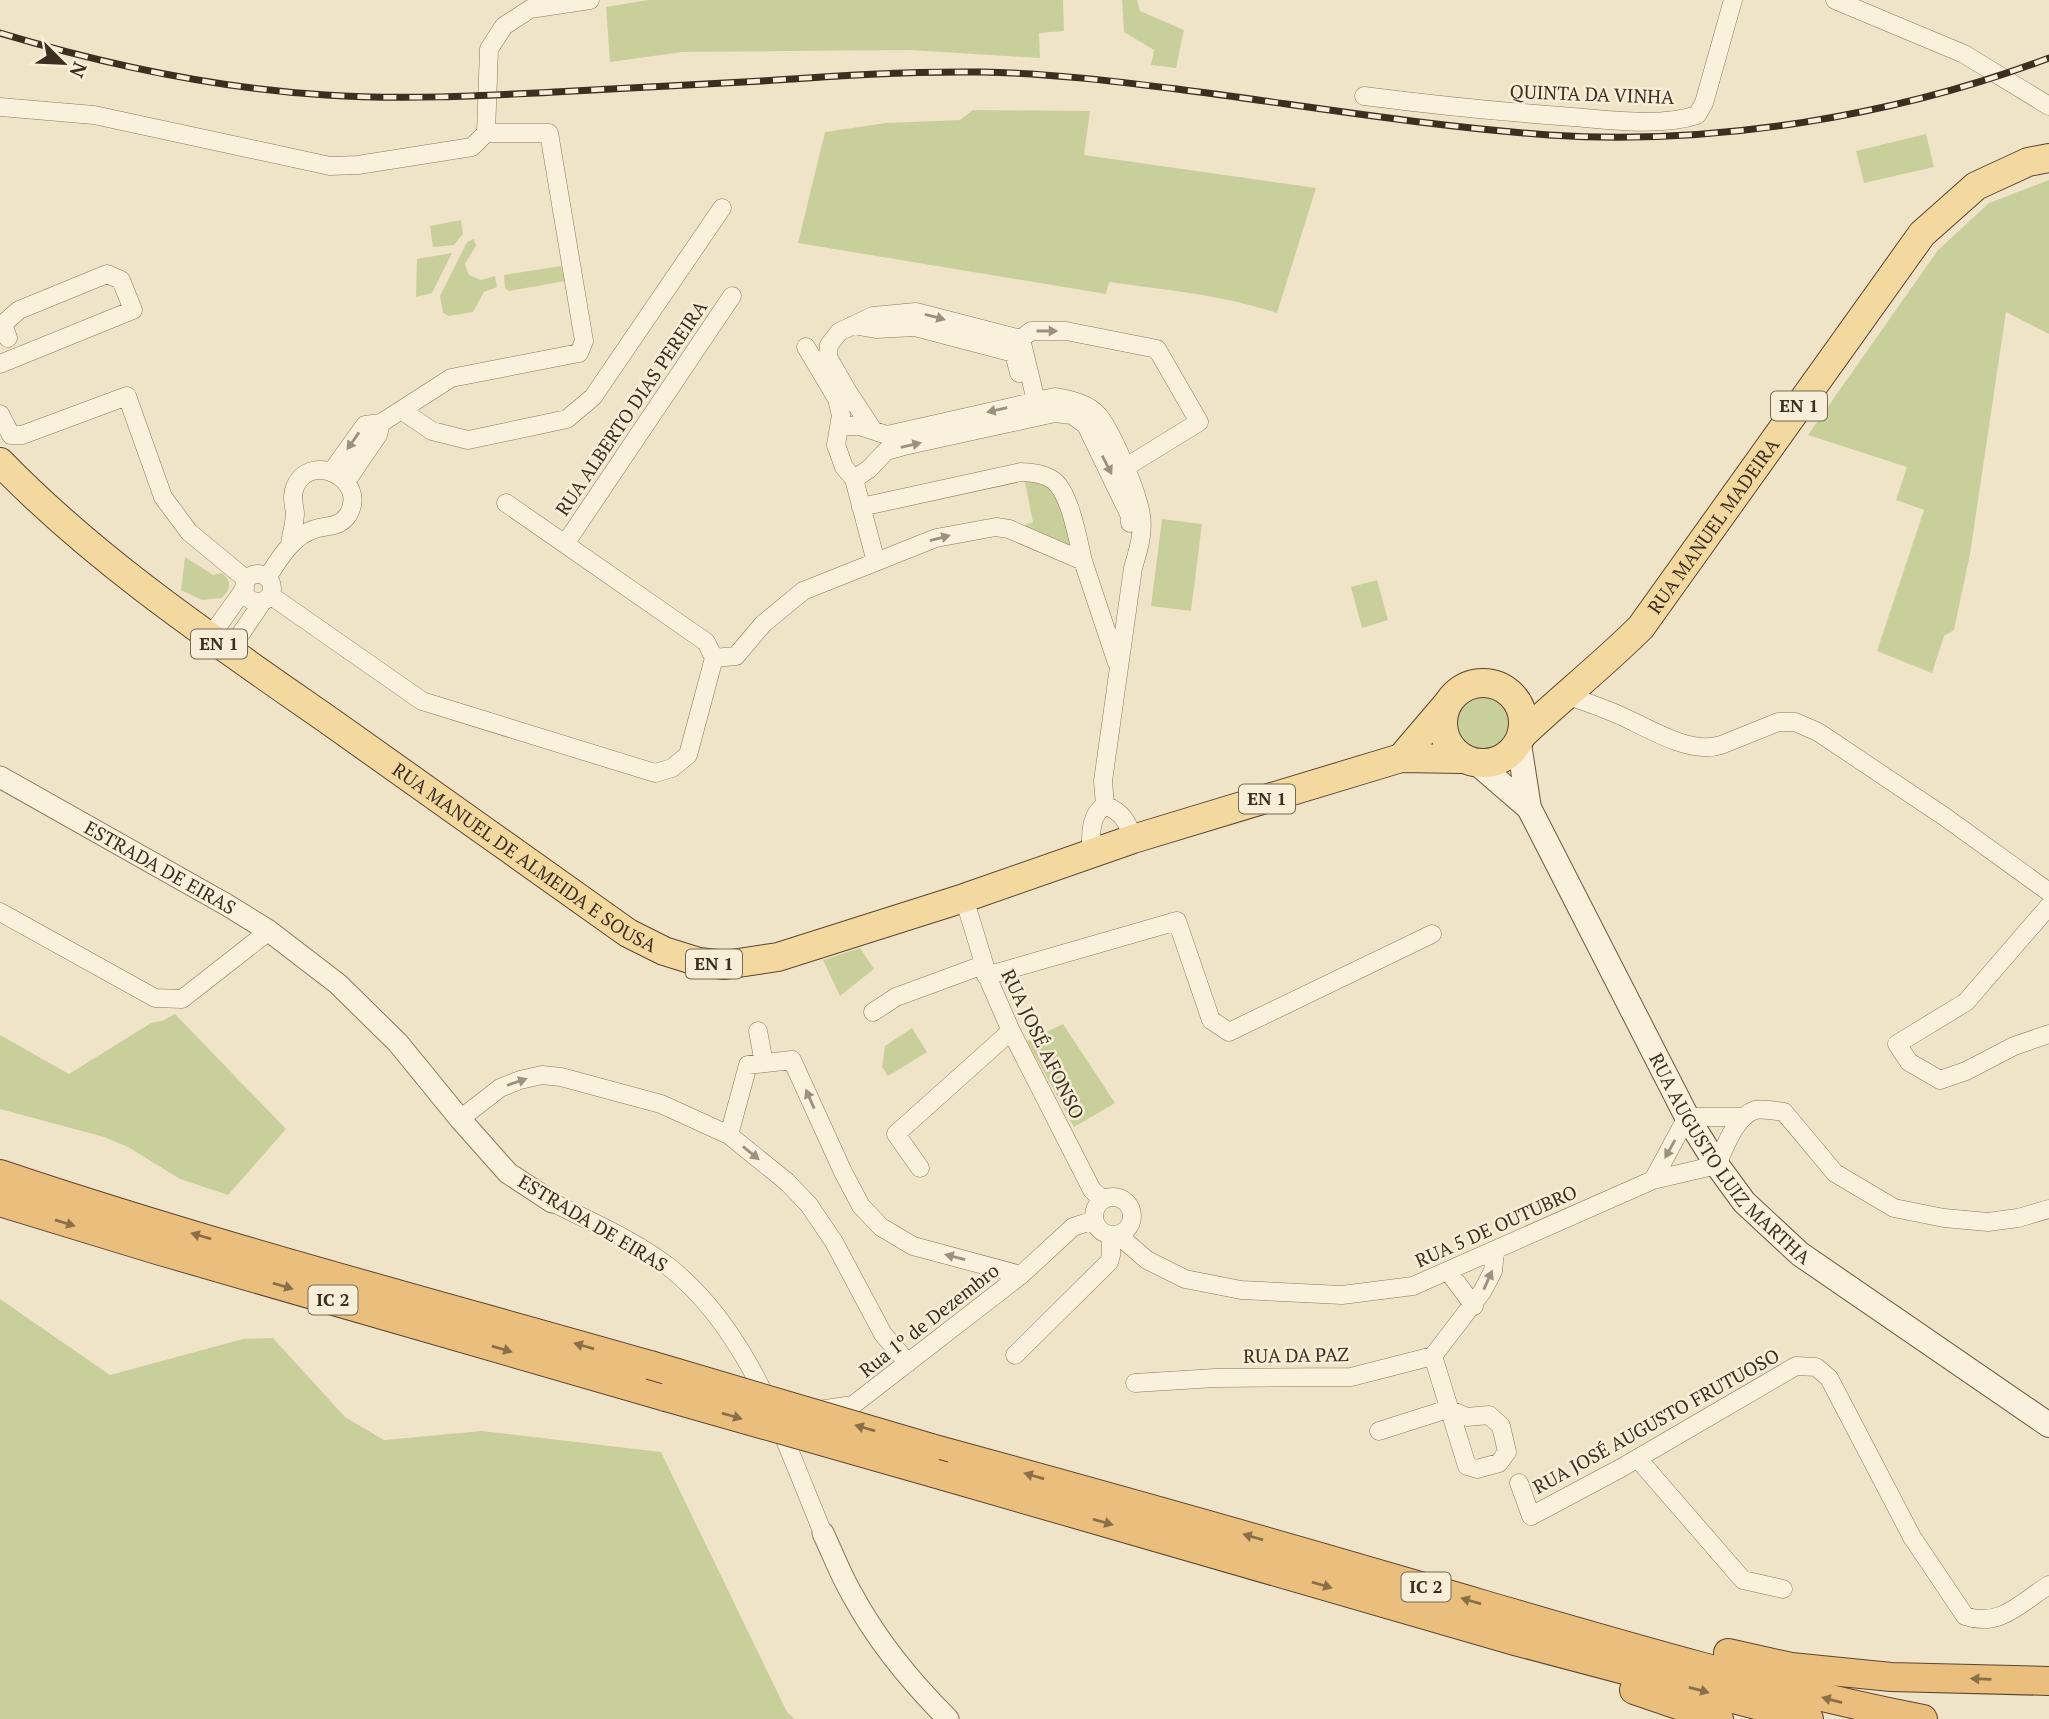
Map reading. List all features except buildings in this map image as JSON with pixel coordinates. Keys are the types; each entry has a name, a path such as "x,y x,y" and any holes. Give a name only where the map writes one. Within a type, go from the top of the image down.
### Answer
{"highway":[{"name":"IC 2","path":"0,1174 77,1200 931,1448 1220,1528 1519,1628 1809,1719"},
{"name":"IC 2","path":"0,1202 82,1228 944,1476 1519,1628 1854,1706 1923,1719"},
{"path":"1519,1628 1632,1632 1791,1667 1891,1677 2049,1681"},
{"path":"1519,1628 1602,1679 1719,1719"}],"main road":[{"name":"RUA MANUEL MADEIRA","path":"1521,739 1569,691 1604,663 1641,627 1922,234 1976,186 2028,162 2049,158"},
{"name":"RUA MANUEL DE ALMEIDA E SOUSA","path":"0,462 42,503 105,557 219,644 628,933 676,955 699,962 725,965 779,957 964,898 1133,839"},
{"path":"1401,758 1458,691 1473,684 1489,683 1504,688 1569,691"},
{"path":"1504,688 1514,696 1521,708 1524,722 1521,739"},
{"path":"1448,703 1443,718 1444,734 1451,748 1470,761"},
{"name":"EN 1","path":"1133,839 1401,758 1494,763 1508,756 1521,739"},
{"name":"RUA AUGUSTO LUIZ MARTHA","path":"1521,739 1529,808 1687,1117 1744,1202 1800,1254 2045,1425"},
{"name":"RUA AUGUSTO LUIZ MARTHA","path":"1470,761 1529,808"}],"street":[{"path":"0,107 94,115 311,163 340,166 472,147 486,132 489,49 504,26 530,9 590,0"},
{"name":"QUINTA DA VINHA","path":"1364,96 1476,110 1602,119 1686,119 1697,115 1703,103 1733,0"},
{"path":"1836,0 1964,54 2049,106"},
{"path":"339,477 378,435 381,423 451,378 579,353 584,341 549,133 486,132"},
{"path":"401,410 432,431 468,440 566,419 593,397 722,208"},
{"path":"0,363 133,310 121,280 107,274 19,310 3,324 8,338"},
{"name":"RUA ALBERTO DIAS PEREIRA","path":"565,544 732,296"},
{"path":"873,430 828,357 829,345 839,332 873,316 916,312 1021,339"},
{"path":"853,325 876,329 915,327 1014,353 1031,402"},
{"path":"1021,339 1031,331 1066,331 1157,349 1199,422 1126,467"},
{"path":"1021,339 1031,402"},
{"path":"806,347 837,399 841,426 836,445 844,467 854,479 876,562"},
{"path":"0,414 11,435 23,435 127,396 163,497 189,533 246,584"},
{"path":"841,426 859,426 887,435 1055,397 1077,401 1098,415 1126,467 1141,516 1141,541 1133,568 1118,668 1103,781 1105,805 1095,816 1091,827 1091,853"},
{"path":"854,479 869,469 886,451 1055,413 1072,415 1086,425 1130,516 1133,568"},
{"path":"219,644 267,591 290,545 295,514 292,497 298,482 314,471 339,477 351,490 351,507 342,522 333,527 316,529 290,545"},
{"path":"861,507 1021,472 1039,474 1053,480 1063,490 1118,668"},
{"name":"RUA ALBERTO DIAS PEREIRA","path":"506,503 706,642 714,658"},
{"path":"219,644 246,584 254,575 267,591 422,701 655,774 672,768 688,755 714,658 736,656 762,624 803,591 936,538 996,527 1009,529 1083,561"},
{"path":"1569,691 1682,743 1699,748 1712,748 1778,722 1795,722 1818,732 1945,817 2049,892"},
{"name":"ESTRADA DE EIRAS","path":"0,777 269,931 338,984 398,1043 508,1173 552,1202 650,1254 691,1287 723,1325 749,1364 852,1595 883,1644 948,1719"},
{"path":"1105,805 1126,820 1133,839"},
{"name":"RUA JOSÉ AFONSO","path":"964,898 985,970 1011,1031 1092,1190 1103,1200"},
{"path":"2049,906 1966,1002 1897,1044 1909,1062 1940,1080 1966,1071 2014,1046 2049,1034"},
{"path":"0,912 155,998 182,999 269,931"},
{"path":"873,1012 897,997 985,970 1177,921 1211,1020 1229,1032 1432,934"},
{"path":"758,1031 764,1063"},
{"path":"920,1168 896,1134 1011,1031"},
{"path":"729,1135 747,1065 792,1060 861,1206 881,1227 913,1246 1021,1275"},
{"path":"460,1119 500,1088 542,1075 562,1077 661,1104 729,1135 787,1182 809,1205 834,1242 883,1334 908,1363"},
{"path":"1717,1165 1728,1139 1744,1117 1757,1109 1784,1112 1835,1173 1894,1208 1944,1219 1988,1222 2018,1218 2049,1209"},
{"path":"1653,1180 1687,1117 1744,1117"},
{"name":"RUA 5 DE OUTUBRO","path":"1115,1236 1147,1260 1185,1279 1241,1290 1342,1295 1413,1286 1653,1180 1717,1165"},
{"path":"1115,1236 1100,1231 1094,1220 1097,1205 1110,1197 1123,1199 1132,1210 1147,1260"},
{"path":"1015,1355 1109,1262 1115,1236 1131,1225 1133,1217"},
{"name":"Rua 1º de Dezembro","path":"774,1415 853,1405 1021,1275 1073,1227 1094,1220"},
{"path":"1379,1431 1448,1409 1433,1356 1474,1306 1493,1271 1495,1251"},
{"path":"1448,1271 1474,1306"},
{"name":"RUA DA PAZ","path":"1135,1382 1215,1378 1351,1377 1433,1356"},
{"name":"RUA JOSÉ AUGUSTO FRUTUOSO","path":"1519,1483 1531,1516 1638,1458 1796,1366 1816,1367 1829,1378 1912,1537 1965,1616 1980,1621 1996,1620 2049,1585"},
{"path":"1638,1458 1742,1580 1783,1589"}],"green space":[{"path":"648,0 1063,0 1064,31 1039,33 1040,58 909,50 682,52 610,62 606,7"},
{"path":"1122,0 1137,0 1140,11 1184,30 1176,68 1151,65 1154,50 1124,32"},
{"path":"973,110 1090,111 1084,155 1316,188 1277,313 1215,297 1109,282 1106,294 798,243 825,132 886,123 960,120"},
{"path":"1926,134 1934,167 1864,183 1856,151"},
{"path":"2049,180 2049,334 2006,312 1970,554 1954,630 1944,636 1932,673 1877,651 1924,510 1896,500 1907,467 1808,435 1938,250 1989,203"},
{"path":"461,220 463,234 454,245 433,247 430,226"},
{"path":"474,239 476,246 465,264 469,275 481,280 495,276 497,287 484,292 473,312 449,316 443,313 440,296 467,242"},
{"path":"452,253 432,293 416,297 417,259"},
{"path":"561,266 565,281 509,291 505,288 504,275"},
{"path":"1024,478 1038,478 1059,491 1076,552 1027,532 1025,525 1033,522"},
{"path":"1162,519 1202,524 1191,611 1151,606"},
{"path":"185,557 213,575 222,573 225,576 229,585 222,598 202,600 181,590"},
{"path":"1377,580 1388,620 1362,628 1351,587"},
{"path":"1478,692 1490,692 1507,701 1514,712 1514,736 1507,747 1490,756 1478,756 1466,751 1457,742 1452,730 1452,718 1457,706 1466,697"},
{"path":"860,948 874,969 840,996 823,960"},
{"path":"175,1014 286,1129 228,1195 180,1179 128,1147 104,1137 0,1109 0,1035 69,1074 151,1023"},
{"path":"1063,1024 1115,1103 1074,1127 1027,1041"},
{"path":"912,1028 927,1052 888,1076 882,1067 885,1046"},
{"path":"0,1299 110,1375 243,1339 273,1338 345,1417 384,1440 482,1431 661,1452 787,1712 795,1719 0,1719"}],"railway":[{"path":"0,33 121,65 202,81 326,95 469,96 872,74 1006,73 1153,86 1456,126 1549,135 1611,137 1739,131 1867,111 1929,96 2049,58"}]}
